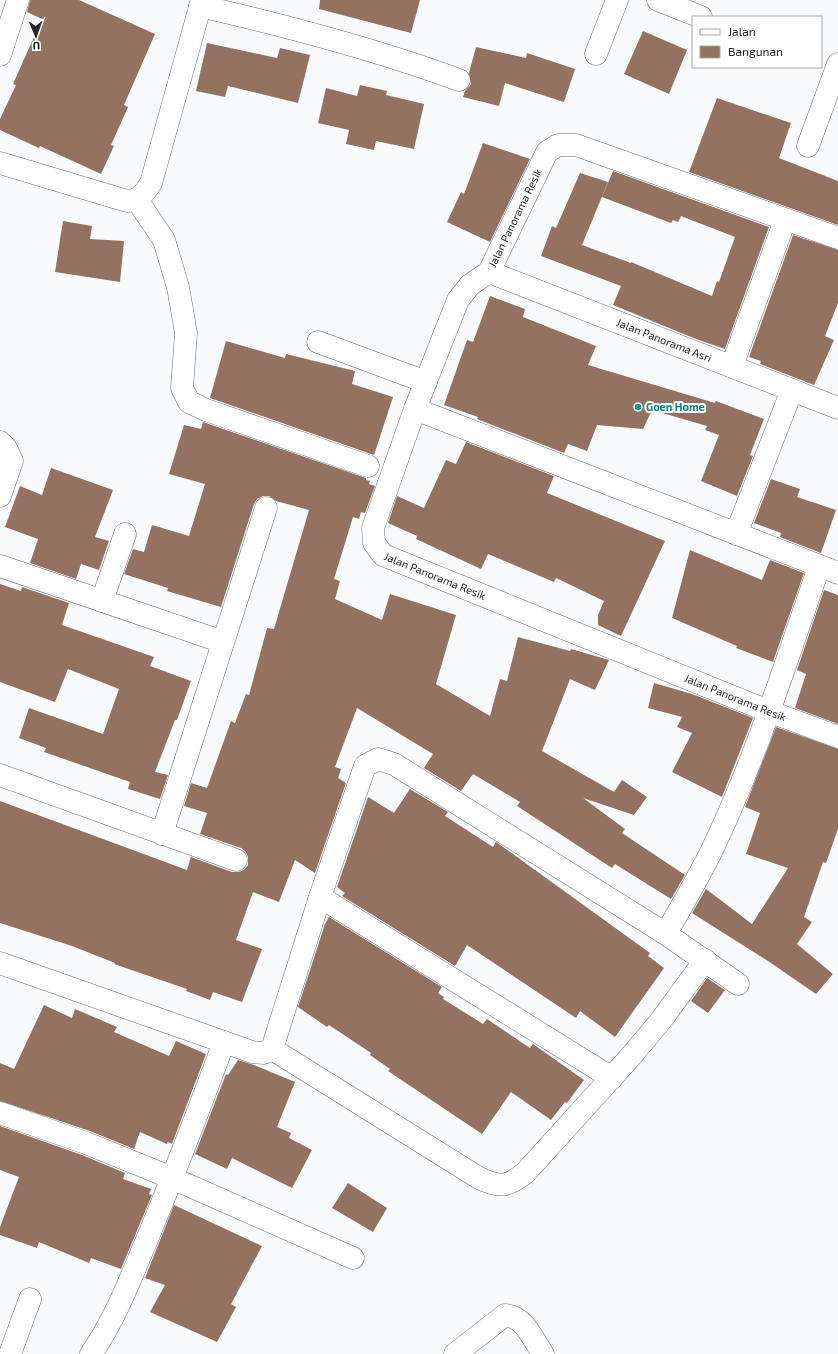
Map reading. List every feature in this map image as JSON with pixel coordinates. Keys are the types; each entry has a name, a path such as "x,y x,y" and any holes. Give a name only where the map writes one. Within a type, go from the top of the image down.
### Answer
{"street":[{"path":"0,55 18,0"},
{"path":"596,54 617,0"},
{"path":"658,0 698,16"},
{"path":"0,163 127,202 137,200 143,196 151,182 201,3 399,59 459,80"},
{"path":"808,146 832,66"},
{"name":"Jalan Panorama Resik","path":"785,220 576,145 558,145 547,152 490,272 470,285 458,300 415,409 373,528 374,543 383,555 768,711 838,737"},
{"path":"137,200 164,240 178,287 186,333 182,388 189,402 206,410 368,466"},
{"path":"732,366 785,220 838,238"},
{"name":"Jalan Panorama Asri","path":"490,272 838,408"},
{"path":"318,342 426,382"},
{"path":"736,534 792,390"},
{"path":"415,409 828,570 710,853 666,934"},
{"path":"0,442 6,448 12,461 0,496"},
{"path":"162,834 266,508"},
{"path":"102,601 125,534"},
{"path":"0,566 223,642"},
{"path":"0,963 252,1052 264,1053 272,1049 320,897 365,766 378,759 394,764 666,934 738,984"},
{"path":"0,775 236,860"},
{"path":"320,897 612,1078"},
{"path":"272,1049 480,1178 498,1185 506,1185 514,1182 525,1173 612,1078 662,1019 705,960"},
{"path":"91,1354 112,1321 172,1178 224,1042"},
{"path":"0,1113 86,1143 172,1178 353,1258"},
{"path":"10,1354 30,1300"},
{"path":"455,1354 505,1315 512,1315 520,1319 543,1354"}],"building":[{"path":"30,0 79,0 155,34 124,105 128,107 111,145 114,146 101,174 40,146 39,148 0,130 0,119 16,85 13,84 42,19 27,12"},
{"path":"320,0 420,0 411,33 319,9"},
{"path":"643,31 687,50 669,94 624,74"},
{"path":"207,43 277,58 280,48 310,55 298,103 228,86 225,97 196,91"},
{"path":"476,47 526,58 527,53 575,69 564,102 505,83 499,106 463,97 465,91 471,84 469,73"},
{"path":"360,85 387,91 386,95 424,104 414,149 376,141 374,150 346,144 349,130 318,123 326,88 357,96"},
{"path":"717,98 791,123 779,158 838,181 838,225 689,172"},
{"path":"483,143 530,159 490,242 447,222 461,192 464,194"},
{"path":"613,171 769,227 725,349 696,339 613,305 621,286 541,256 552,226 556,228 580,173 608,182 582,245 631,262 712,296 717,281 719,282 735,237 681,216 678,222 673,220 671,223 602,197"},
{"path":"63,221 92,226 90,239 124,241 120,282 55,272"},
{"path":"793,235 838,250 838,303 825,336 834,340 814,385 760,364 761,361 749,357"},
{"path":"490,296 525,309 523,317 596,346 588,365 715,403 716,401 764,419 750,455 753,456 737,496 701,481 719,435 705,430 707,426 652,410 643,429 597,425 587,451 568,444 564,453 477,419 478,417 444,405 467,340 473,342"},
{"path":"226,341 285,358 286,354 355,371 352,384 393,397 374,455 210,398"},
{"path":"203,422 366,478 366,480 370,481 369,484 375,486 365,513 361,512 359,519 353,517 334,579 340,581 335,599 382,620 390,594 456,615 436,684 490,716 500,679 507,681 518,637 570,651 571,649 609,660 595,690 570,679 542,751 614,792 622,780 647,797 634,815 583,798 625,829 622,833 685,875 671,899 615,864 612,868 517,806 520,802 473,774 461,791 424,768 433,754 357,708 335,767 341,769 338,778 346,783 315,873 295,860 279,902 253,892 236,940 262,949 242,1002 213,992 210,1000 186,991 187,989 114,964 115,963 72,946 0,923 0,801 187,870 191,857 232,872 244,870 248,865 248,857 246,852 241,848 200,834 207,813 184,806 191,783 207,788 231,721 235,723 246,694 249,695 267,628 274,629 309,510 276,501 269,496 263,496 257,499 254,504 221,607 167,591 168,588 124,574 133,549 144,552 152,525 189,536 205,484 169,474 184,425 201,429"},
{"path":"466,442 554,476 547,493 665,541 621,636 598,625 598,615 604,601 556,578 554,582 488,554 481,569 416,539 417,536 388,523 397,496 424,508 446,460 456,464"},
{"path":"51,468 113,490 95,537 109,541 99,570 81,564 76,579 30,563 38,539 5,527 20,486 42,495"},
{"path":"771,479 800,489 797,497 836,510 821,553 780,537 781,533 754,523"},
{"path":"690,550 762,580 770,560 804,573 773,662 736,648 737,646 672,618"},
{"path":"0,584 21,591 22,587 69,603 62,625 154,657 150,666 191,681 177,720 175,720 155,772 168,775 160,799 128,789 130,782 44,752 46,748 19,738 29,708 103,734 119,689 68,669 55,702 0,682"},
{"path":"824,590 838,595 838,724 795,708 806,674 797,670"},
{"path":"654,683 692,694 753,718 722,797 672,772 692,733 677,727 682,717 648,708"},
{"path":"776,727 838,749 838,829 826,863 823,862 804,917 812,922 797,944 833,974 816,994 768,961 692,913 706,889 752,924 788,868 746,854 760,813 745,807"},
{"path":"410,789 448,812 445,816 493,847 496,842 506,849 650,953 648,956 664,968 615,1037 580,1011 576,1018 467,945 455,966 342,896 345,893 337,887 368,797 394,813"},
{"path":"329,917 442,987 438,993 444,997 443,999 483,1024 487,1019 530,1048 533,1044 584,1080 567,1103 565,1102 551,1120 511,1092 482,1134 388,1071 390,1069 370,1055 371,1053 329,1025 327,1027 298,1007 325,924"},
{"path":"707,978 725,990 708,1013 691,1001"},
{"path":"44,1005 72,1018 75,1009 117,1027 114,1032 169,1056 176,1041 206,1054 172,1144 168,1142 167,1144 140,1132 134,1149 90,1131 0,1101 0,1063 14,1069"},
{"path":"238,1060 295,1082 277,1127 291,1133 289,1138 312,1150 292,1188 232,1158 227,1169 195,1154 226,1074 228,1075"},
{"path":"0,1126 82,1155 125,1173 123,1179 151,1189 149,1194 152,1195 121,1269 91,1258 89,1263 39,1242 37,1248 0,1235 0,1227 19,1177 0,1170"},
{"path":"348,1183 387,1208 373,1232 332,1208"},
{"path":"174,1205 262,1246 231,1304 236,1307 217,1342 150,1312 165,1285 145,1278"}],"place":[{"name":"Goen Home","path":"638,407"}]}
